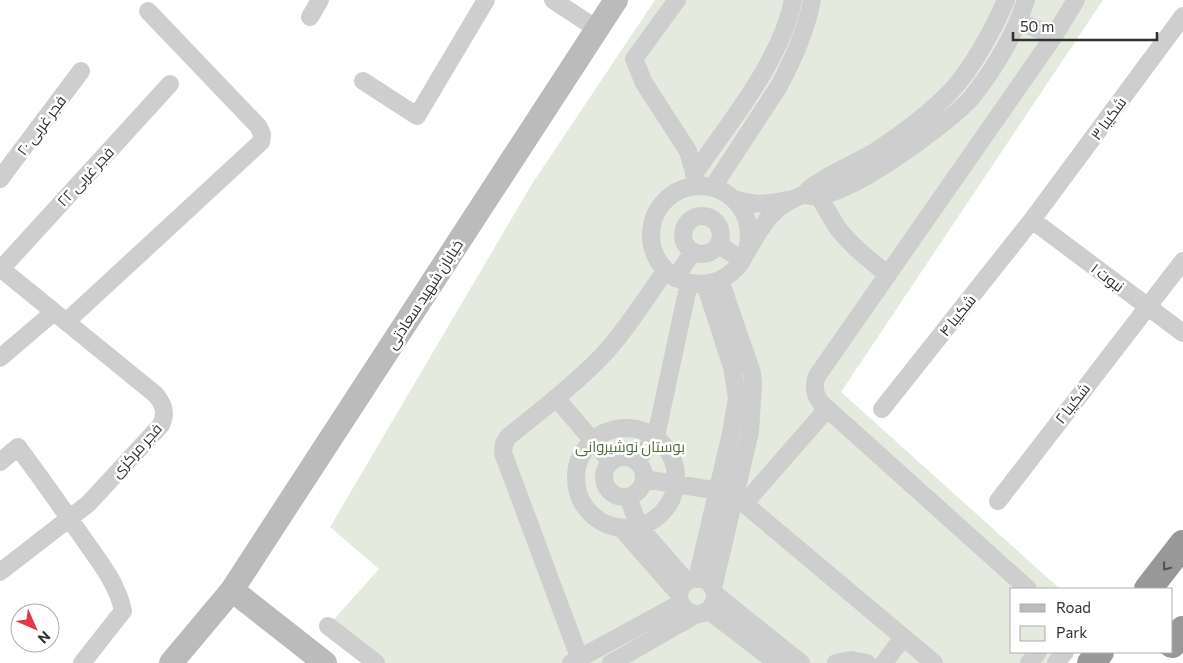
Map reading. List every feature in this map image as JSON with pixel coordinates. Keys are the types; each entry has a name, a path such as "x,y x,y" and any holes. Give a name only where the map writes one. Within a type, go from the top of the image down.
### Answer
{"highway":[{"path":"1149,588 1183,544"},
{"path":"1173,643 1183,630"},
{"path":"1091,663 1099,653"},
{"path":"1157,663 1165,653"}],"main road":[{"name":"خیابان شهید سعادتی","path":"171,663 233,589 616,0"},
{"path":"233,589 325,663"}],"street":[{"path":"310,17 320,0"},
{"path":"363,81 417,116 486,0"},
{"path":"553,0 597,29"},
{"path":"676,0 634,59 644,83 688,151 702,182 727,194 746,216 749,231 748,247 742,260"},
{"path":"702,182 765,70 788,21 793,0"},
{"path":"611,663 708,602 740,500 750,432 752,373 691,279 654,254 651,239 652,223 658,209 669,197 682,189 702,182 783,78 806,27 812,0"},
{"path":"804,197 806,191 816,184 891,141 951,90 959,82 996,23 1006,0"},
{"path":"777,663 708,602 705,580 686,589 575,660 503,453 504,444 508,437 573,384 609,348 691,279 732,272 742,260 770,215 783,203 870,176 957,112 981,85 1007,44 1026,0"},
{"path":"1027,588 827,409 816,397 814,382 1054,36 1076,0"},
{"path":"0,358 60,317 261,142 262,134 258,126 148,11"},
{"name":"شکیبا ۳","path":"1032,220 1183,16"},
{"path":"1018,21 1054,36"},
{"name":"فجر غربی ۲۰","path":"0,179 82,71"},
{"name":"فجر غربی ۲۲","path":"0,268 170,84"},
{"path":"733,199 755,205 804,197"},
{"path":"804,197 838,228 862,254 888,275"},
{"path":"697,216 710,217 720,226 722,232 720,244 710,253 698,254 693,252 687,247 683,236 687,223 697,216"},
{"name":"نبوت ۱","path":"1032,220 1183,333"},
{"name":"شکیبا ۴","path":"882,409 1032,220"},
{"path":"720,244 742,260"},
{"path":"637,461 656,436 691,279 693,252"},
{"name":"شکیبا ۲","path":"998,500 1183,261"},
{"name":"فجر مرکزی","path":"0,268 155,394 164,409 165,418 161,425 88,504 70,518"},
{"path":"691,279 732,367 737,398 718,490 686,589 686,610 708,602"},
{"path":"556,398 611,462"},
{"path":"740,500 827,409"},
{"path":"636,428 656,436 668,448 677,472 677,484 672,499 664,511 653,521 639,527 621,528 610,526 597,519 586,509 579,496 576,482 577,467 582,453 592,440 611,429 636,428"},
{"path":"0,462 18,447 108,574 121,602 123,611 82,663"},
{"path":"623,457 637,461 644,471 644,479 640,491 628,497 616,496 606,486 604,474 607,468 611,462 623,457"},
{"path":"644,479 718,490 740,500 934,663"},
{"path":"628,497 639,527 686,589"},
{"path":"0,572 70,518"},
{"path":"621,528 686,589"},
{"path":"708,602 800,663"},
{"path":"328,626 376,663"},
{"path":"884,663 903,637"},
{"path":"1029,663 1037,653"},
{"path":"1056,663 1064,653"},
{"path":"836,663 851,660 867,663"}],"green space":[{"name":"بوستان نوشیروانی","path":"655,0 1103,0 841,392 1059,588 1010,588 1010,653 1064,653 1056,663 376,663 328,626 379,569 330,527 532,184"}]}
